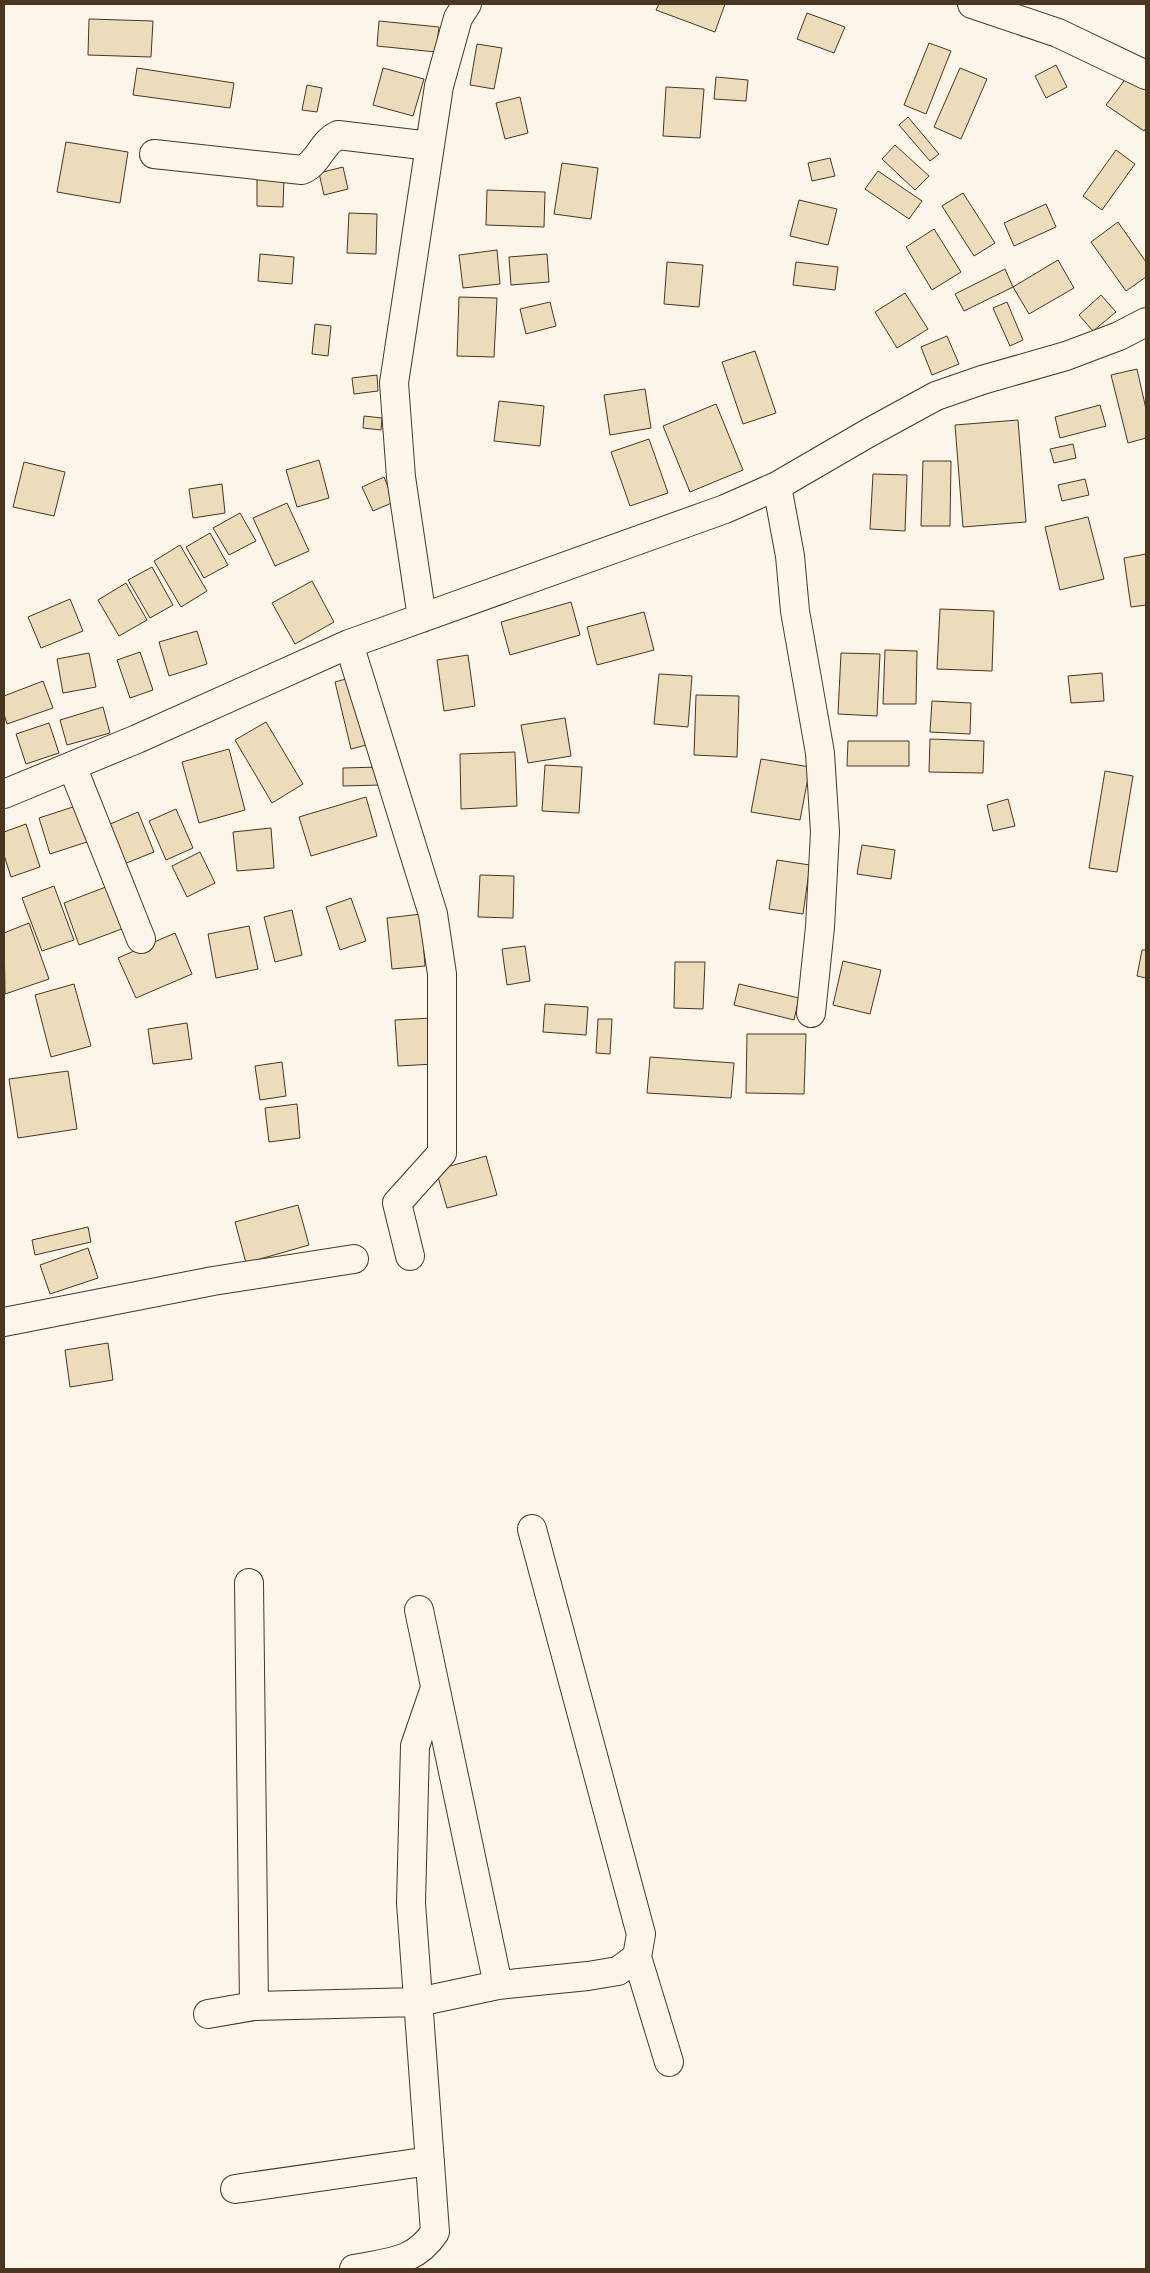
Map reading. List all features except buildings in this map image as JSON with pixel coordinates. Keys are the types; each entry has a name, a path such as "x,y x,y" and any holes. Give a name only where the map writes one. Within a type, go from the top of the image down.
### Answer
{"street":[{"path":"422,618 401,477 394,383 439,86 458,18 467,4"},
{"path":"972,4 1058,33 1146,75"},
{"path":"154,154 302,170 310,166 328,140 338,135 430,146"},
{"path":"4,794 72,766 348,644 725,509 777,486 936,396 982,380 1066,356 1119,336 1146,322"},
{"path":"777,486 790,556 795,611 820,753 825,832 820,927 811,1013"},
{"path":"348,644 433,914 442,974 442,1153 397,1203 410,1256"},
{"path":"72,766 141,939"},
{"path":"4,1322 213,1281 354,1259"},
{"path":"532,1529 641,1934 637,1957 669,2062"},
{"path":"249,1583 254,2006"},
{"path":"419,1610 498,1985"},
{"path":"354,2269 412,2256 426,2246 436,2232 411,1903 415,1746 435,1688"},
{"path":"208,2014 254,2006 418,2002 498,1985 588,1976 618,1970 637,1957"},
{"path":"235,2190 430,2161"}]}
